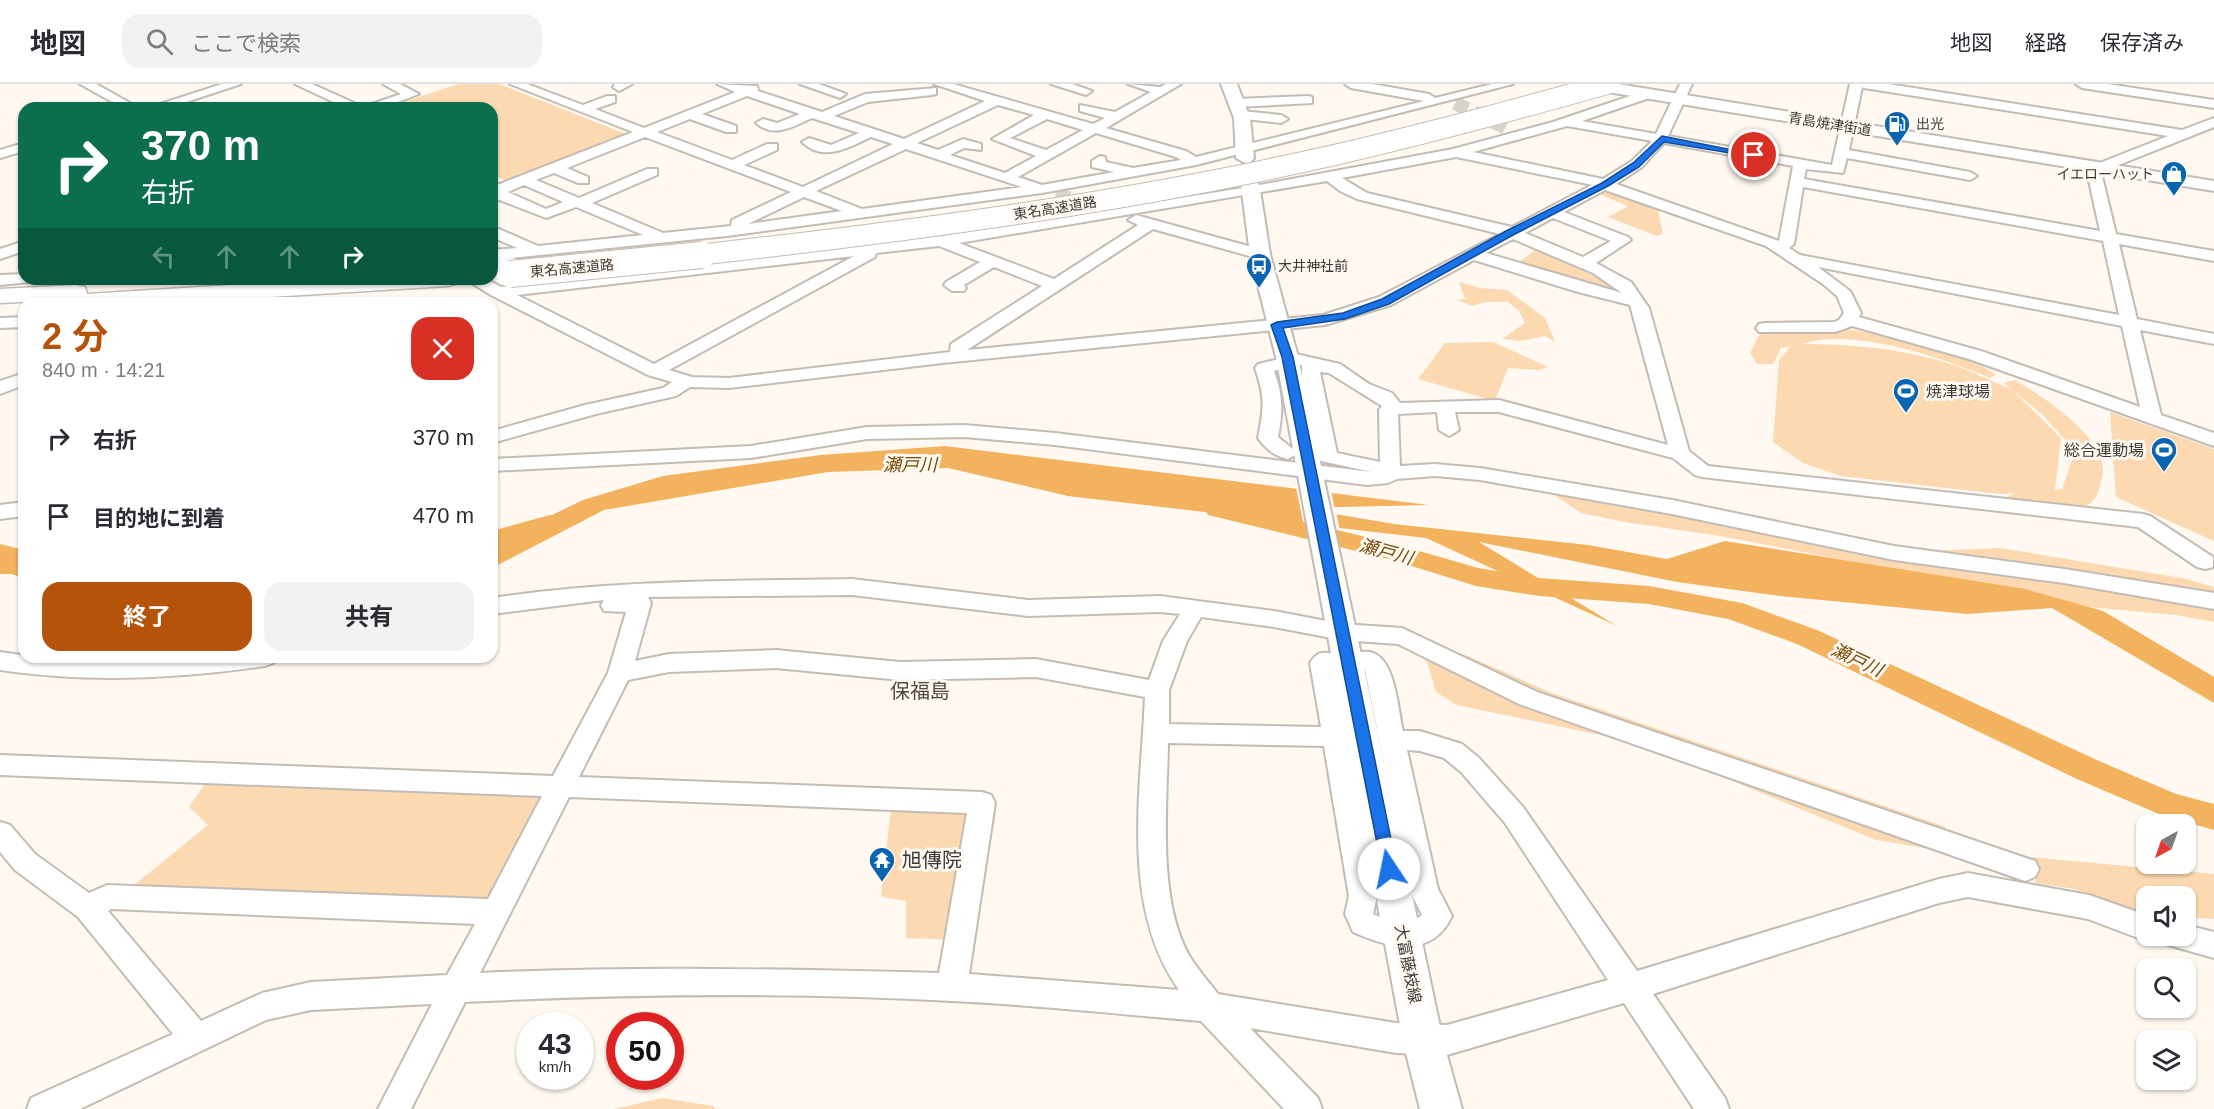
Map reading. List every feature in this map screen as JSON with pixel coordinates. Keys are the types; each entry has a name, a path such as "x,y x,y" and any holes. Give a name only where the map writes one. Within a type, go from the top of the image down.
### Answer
{"highway":[{"name":"東名高速道路","path":"498,266 762,241 1078,196 1265,162 1396,133 1581,84"},
{"name":"東名高速道路","path":"498,283 844,239 1161,191 1236,177 1446,129 1607,84"},
{"path":"0,296 203,285"},
{"path":"155,297 360,285"},
{"path":"0,306 18,304"}],"main road":[{"path":"1229,84 1239,109 1245,154"},
{"name":"青島焼津街道","path":"1589,84 1648,94 1683,92 1845,126 2214,186"},
{"name":"大富藤枝線","path":"1250,188 1260,254 1277,325 1288,359 1336,638 1402,934 1423,1041 1441,1109"}],"street":[{"path":"86,84 121,102"},
{"path":"174,102 235,84"},
{"path":"301,84 343,102"},
{"path":"388,102 413,94 389,84"},
{"path":"516,84 803,192 860,218"},
{"path":"723,84 1049,192"},
{"path":"498,190 766,84"},
{"path":"806,84 840,94"},
{"path":"1134,84 1161,91"},
{"path":"1006,178 1175,84"},
{"path":"1298,84 1323,129"},
{"path":"1351,84 1446,101"},
{"path":"498,254 860,218 1049,192 1193,161 1245,154 1323,129 1446,101 1507,84"},
{"path":"1565,122 1838,170 1845,126 1856,84"},
{"path":"1864,84 2182,134"},
{"path":"2082,84 2214,104"},
{"path":"2173,84 2178,98"},
{"path":"922,101 944,86"},
{"path":"763,123 778,128 865,98 944,86 980,95 998,94 1047,114 1139,144 1181,154 1193,161"},
{"path":"1058,90 1080,90"},
{"path":"496,285 654,371 687,381 740,382 1325,320 1385,302 1510,233 1605,185 1636,165 1662,139 1683,92"},
{"path":"720,232 904,144 998,94"},
{"path":"498,284 941,241 1115,213 1454,153 1516,133 1565,122 1648,94"},
{"path":"583,110 611,99"},
{"path":"687,99 710,106"},
{"path":"1113,100 1155,111"},
{"path":"1085,108 1117,117"},
{"path":"1239,109 1313,108"},
{"path":"1239,109 1281,119"},
{"path":"690,114 731,129"},
{"path":"1047,114 999,139 1048,155"},
{"path":"2152,418 2096,167 2214,122"},
{"path":"2198,128 2214,130"},
{"path":"809,142 832,150 870,133"},
{"path":"1139,144 1162,136"},
{"path":"939,156 963,143 976,147"},
{"path":"498,194 546,214 578,202 654,164 692,151 717,146"},
{"path":"732,165 772,147"},
{"path":"0,154 18,149"},
{"path":"1454,153 1605,185 1778,246 1844,294 1854,313 1850,320 1835,327 1765,328"},
{"path":"1841,153 1970,176"},
{"path":"1100,160 1097,164 1137,173"},
{"path":"1778,246 1786,243 1800,163"},
{"path":"554,168 583,180"},
{"path":"1329,175 1345,188 1362,196 1477,222 1510,233 1583,264 1625,285 1641,308 1680,454"},
{"path":"524,180 661,237"},
{"path":"1798,182 2214,256"},
{"path":"1551,212 1623,240 1583,264"},
{"path":"1115,213 1260,254"},
{"path":"960,357 957,348 1151,224"},
{"path":"498,234 533,249"},
{"path":"941,241 1055,285"},
{"path":"0,254 18,248"},
{"path":"654,371 871,248"},
{"path":"1472,254 1584,289 1636,302"},
{"path":"1796,257 2214,339"},
{"path":"958,288 952,285 992,261"},
{"path":"0,280 18,279"},
{"path":"1850,320 1975,355 2214,440"},
{"path":"0,323 18,322"},
{"path":"1288,453 1276,449 1268,438 1273,413 1273,392 1264,368 1288,359 1303,359 1311,362 1328,458 1376,467 1390,473 1435,470 1480,474 1661,505 1894,553 2064,576 2214,602"},
{"path":"1311,365 1334,368 1363,388 1385,397 1395,409"},
{"path":"0,388 18,380"},
{"path":"498,435 592,409 669,392 687,381"},
{"path":"1444,406 1449,430"},
{"path":"498,465 751,452 867,434 964,431 1054,439 1310,477 1380,480 1388,477 1390,473 1388,410 1444,406 1511,408 1680,454 1702,471 2143,521 2205,562"},
{"path":"0,513 18,510"},
{"path":"498,605 558,596 637,590 852,587 1028,608 1160,604 1274,619 1336,638 1402,636 1528,698 2025,869"},
{"path":"394,1109 620,674 640,603 579,607 498,618"},
{"path":"1194,610 1175,641 1157,690 1152,861 1163,929 1179,966 1209,1007 1306,1109"},
{"path":"1336,638 1322,663 1363,896 1359,914 1363,923 1402,934 1425,930 1434,924 1438,916 1424,891 1377,668 1372,661 1366,659"},
{"path":"620,674 669,663 776,659 900,671 1036,668 1157,690"},
{"path":"0,661 55,669 197,667 224,663"},
{"path":"1155,733 1335,737"},
{"path":"1392,740 1420,741 1453,751 1470,765 1514,815 1713,1109"},
{"path":"0,765 982,803 952,987"},
{"path":"0,833 25,862 88,908 196,1038"},
{"path":"43,1109 262,1007 311,996 454,991 585,982 736,981 952,987 1209,1007 1423,1041 1447,1040 1630,987 1928,894 1968,885 2089,907 2136,924"},
{"path":"88,908 107,897 495,912"},
{"path":"2196,940 2214,945"}],"shaded area":[{"path":"459,84 499,84 626,134 506,181 498,177 498,102 403,102"},
{"path":"1607,192 1658,210 1663,234 1657,236 1608,217 1628,206 1599,194"},
{"path":"1535,250 1606,281 1615,289 1611,290 1518,263"},
{"path":"1459,282 1480,288 1507,290 1545,318 1555,342 1545,336 1520,341 1502,339 1525,323 1519,311 1508,302 1486,302 1472,306 1457,300 1465,299"},
{"name":"焼津球場","path":"1842,328 1923,344 1964,358 1996,375 1990,378 1947,361 1871,342 1846,339 1801,344 1893,350 1955,366 2011,389 2004,383 2015,380 2055,406 2093,444 2100,457 2103,471 2096,496 2092,502 2080,508 2034,506 2015,503 2004,498 2016,493 2000,494 1841,476 1803,463 1773,442 1779,360 1791,346 1781,348 1773,364 1757,364 1750,353 1759,335 1776,331","holes":["2012,390 2042,414 2075,451 2062,489 2055,490 2061,438"]},
{"path":"1493,342 1548,367 1539,370 1508,368 1495,401 1418,379 1445,343"},
{"name":"総合運動場","path":"2110,412 2214,449 2214,541 2116,497"},
{"path":"1550,492 1908,552 2000,548 2182,578 2214,587 2214,622 2176,615 2088,607 1720,536 1625,522 1581,513"},
{"path":"1419,647 1463,654 1552,693 1946,827 1931,849 1876,840 1703,769 1605,736 1457,705 1436,692 1428,665"},
{"path":"207,781 546,796 488,902 127,891 208,825 189,807"},
{"path":"891,808 975,810 954,940 906,938 906,901 881,897"},
{"path":"2029,857 2136,867 2136,874 2214,874 2214,919 2196,918 2196,886 2136,886 2136,912 2075,889 2036,883"},
{"path":"662,1098 713,1106 716,1109 614,1109"}],"water":[{"path":"945,446 1429,505 1299,508 1394,524 1588,545 1667,559 1725,541 2025,589 2103,611 2214,677 2214,703 2052,608 1967,614 1780,596 1677,582 1479,542 1617,626 1426,538 1068,496 948,468 828,472 604,510 498,565 498,541 583,500 663,476 821,455"},
{"path":"0,544 18,548 18,576 0,574"}],"pier":[{"path":"1296,487 1331,491 1335,510 1326,510 1336,512 1340,531 1304,526"}],"waterway":[{"name":"瀬戸川","path":"1217,509 1395,552 1476,577 1539,587 1649,595 1732,610 1807,637 2088,770 2170,805 2214,817"},
{"name":"瀬戸川","path":"498,537 550,523"}],"tunnel":[{"path":"1455,103 1510,130"},
{"path":"1056,194 1090,205"},
{"path":"235,295 259,285"}],"place":[{"name":"出光","path":"1897,147"},
{"name":"イエローハット","path":"2174,197"},
{"name":"大井神社前","path":"1259,289"},
{"name":"焼津球場","path":"1906,414"},
{"name":"総合運動場","path":"2164,473"},
{"name":"旭傳院","path":"882,883"}],"district":[{"name":"保福島","path":"920,691"}],"route":[{"path":"1389,869 1287,357 1277,325 1345,316 1385,302 1622,175 1647,156 1662,139 1754,155"}]}
